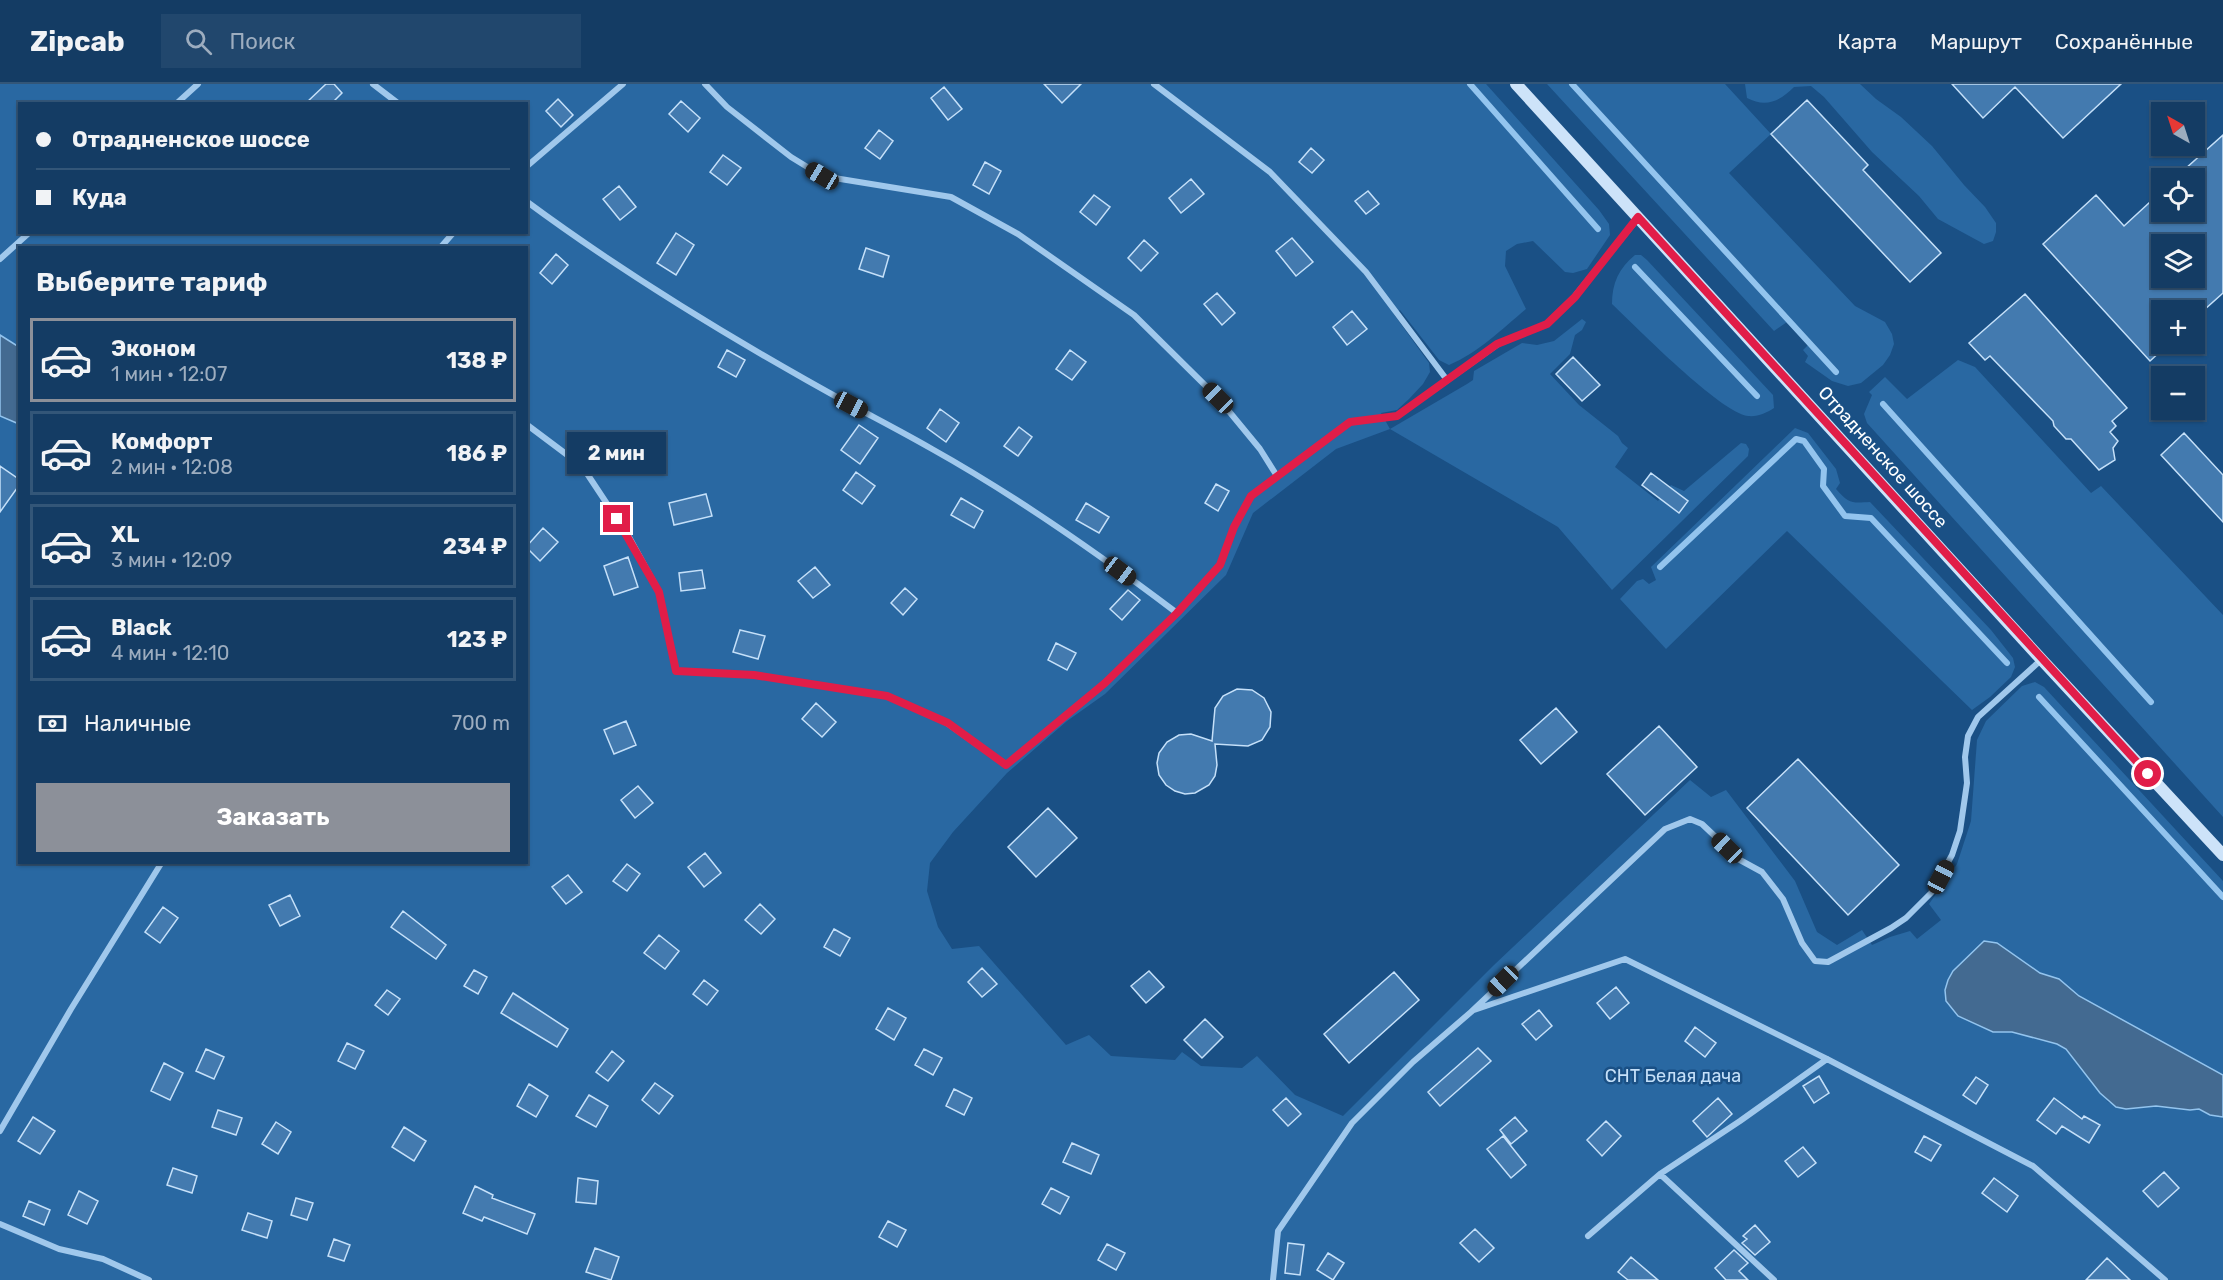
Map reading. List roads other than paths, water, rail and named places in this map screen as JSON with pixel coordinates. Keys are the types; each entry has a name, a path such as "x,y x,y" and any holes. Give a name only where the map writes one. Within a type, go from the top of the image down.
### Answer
{"main road":[{"name":"Отрадненское шоссе","path":"1516,84 2223,855"}],"street":[{"path":"178,102 198,84"},
{"path":"373,84 396,102"},
{"path":"528,165 623,84"},
{"path":"705,84 754,128 791,157 822,176 951,197 1018,234 1134,315 1218,398 1260,449 1277,476"},
{"path":"1154,84 1270,172 1366,272 1447,380"},
{"path":"528,202 616,264 702,319 851,405 933,449 1025,506 1177,613"},
{"path":"528,426 582,466 629,537 659,592 676,671 754,675 887,696 948,723 1006,765 1105,683 1177,613 1220,565 1234,527 1251,496 1350,422 1397,416 1497,344 1547,324 1575,297 1638,217"},
{"path":"0,259 28,234"},
{"path":"442,246 452,234"},
{"path":"1272,1280 1278,1231 1352,1123 1413,1062 1471,1012 1665,829 1690,819 1702,824 1740,860 1762,872 1783,899 1802,944 1815,961 1828,962 1906,918 1931,893 1952,855 1960,831 1967,783 1965,757 1968,736 1978,717 2042,660"},
{"path":"0,1131 71,1009 161,864"},
{"path":"1471,1012 1625,959 1827,1059 2033,1166 2165,1280"},
{"path":"1588,1236 1660,1174 1827,1059"},
{"path":"1660,1174 1774,1280"},
{"path":"0,1224 59,1249 103,1259 149,1280"}],"waterway":[{"path":"1470,84 1598,229"},
{"path":"1572,84 1836,372"},
{"path":"1635,267 1757,396"},
{"path":"1883,404 2151,702"},
{"path":"1660,567 1796,439 1804,441 1824,469 1823,486 1845,516 1871,518 2007,663"},
{"path":"2039,697 2223,897"}],"park label":[{"name":"СНТ Белая дача","path":"1673,1076"}]}
